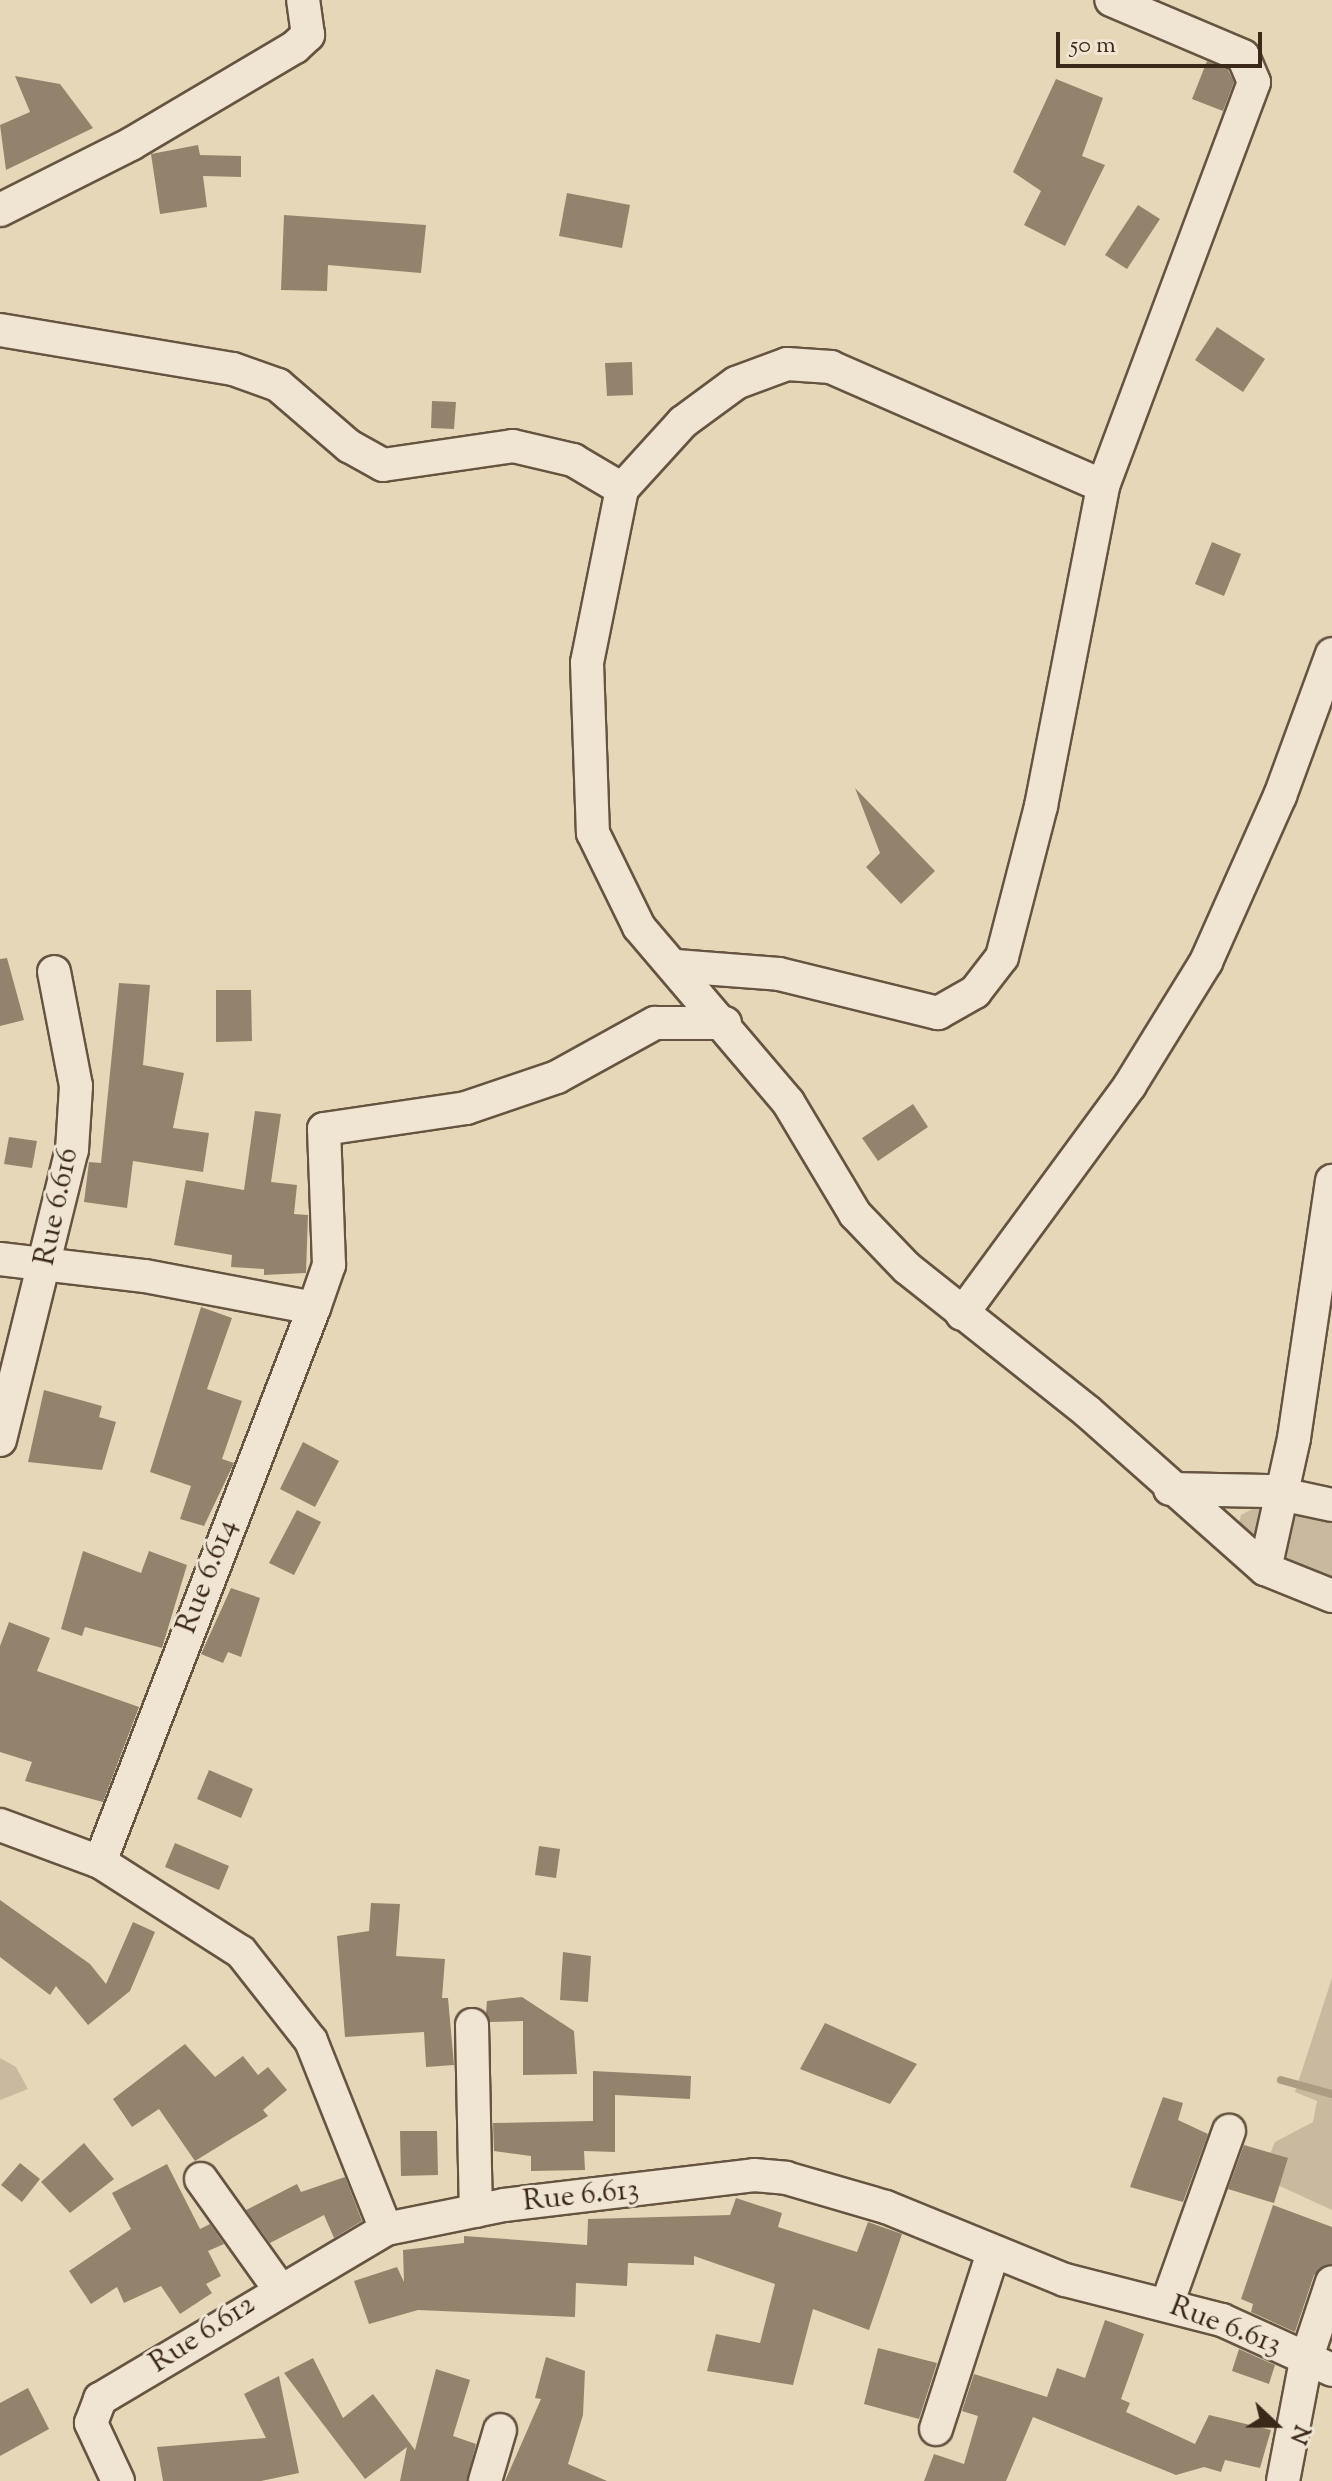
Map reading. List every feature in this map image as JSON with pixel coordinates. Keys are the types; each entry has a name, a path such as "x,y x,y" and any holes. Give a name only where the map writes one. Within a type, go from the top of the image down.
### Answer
{"street":[{"path":"0,210 131,144 295,47 308,35 303,0"},
{"path":"676,966 779,974 938,1013 975,992 1002,957 1041,806 1103,486 1254,82 1243,56 1111,0"},
{"path":"0,330 233,369 278,385 355,451 383,465 513,446 573,460 622,489"},
{"path":"1103,486 831,367 787,364 736,383 683,422 622,489 587,663 593,833 632,916 725,1023 788,1102 855,1214 962,1314 1088,1412 1170,1489 1265,1569 1332,1596"},
{"path":"962,1314 1130,1085 1206,962 1280,796 1332,654"},
{"name":"Rue 6.616","path":"0,1440 46,1265 72,1150 76,1086 54,972"},
{"name":"Rue 6.614","path":"100,1862 306,1307 329,1265 324,1129 466,1108 557,1077 655,1023 725,1023"},
{"path":"1265,1569 1281,1494 1332,1181"},
{"path":"0,1259 306,1307"},
{"path":"1170,1489 1281,1494 1332,1505"},
{"path":"0,1825 100,1862 241,1952 286,2002 311,2041 386,2229"},
{"path":"472,2025 476,2211"},
{"path":"1167,2304 1229,2131"},
{"name":"Rue 6.613","path":"386,2229 476,2211 754,2175 886,2207 993,2253 1167,2304 1319,2365"},
{"path":"201,2179 278,2287"},
{"name":"Rue 6.612","path":"118,2481 91,2423 100,2399 278,2287 386,2229"},
{"path":"936,2429 993,2253"},
{"path":"1283,2481 1319,2365 1332,2282"},
{"path":"485,2481 500,2430"}],"shaded area":[{"path":"1332,1498 1332,1592 1232,1553 1241,1515 1258,1506"},
{"path":"1332,1978 1332,2210 1260,2177 1275,2142 1313,2122 1317,2101 1295,2092"},
{"path":"0,2058 16,2067 28,2089 0,2100"}],"building":[{"path":"1207,61 1228,70 1234,82 1223,111 1192,99"},
{"path":"15,76 60,84 93,128 6,170 0,125 30,112"},
{"path":"1056,79 1103,98 1082,156 1105,165 1065,246 1024,225 1041,191 1013,172"},
{"path":"198,145 200,155 241,156 241,177 203,176 207,207 160,214 151,154"},
{"path":"567,193 630,205 622,248 559,236"},
{"path":"1138,205 1160,219 1127,269 1105,255"},
{"path":"284,215 426,225 421,273 328,265 327,291 281,290"},
{"path":"1217,327 1265,359 1243,392 1195,360"},
{"path":"632,362 633,395 607,396 605,363"},
{"path":"432,401 456,402 454,429 431,428"},
{"path":"1212,542 1241,554 1224,596 1195,584"},
{"path":"855,788 935,871 901,904 866,867 880,853"},
{"path":"7,958 24,1020 0,1026 0,959"},
{"path":"119,983 150,985 143,1065 184,1073 173,1128 209,1133 203,1172 133,1161 127,1208 84,1202 89,1162 101,1163"},
{"path":"216,990 251,990 252,1041 216,1042"},
{"path":"913,1104 928,1127 878,1161 862,1138"},
{"path":"255,1111 281,1114 271,1182 297,1185 294,1214 308,1215 306,1273 264,1275 264,1269 231,1267 232,1255 174,1245 186,1180 244,1190"},
{"path":"9,1137 37,1141 32,1168 4,1164"},
{"path":"201,1307 232,1318 207,1389 242,1401 222,1459 234,1463 204,1526 180,1519 191,1486 150,1472"},
{"path":"44,1390 102,1406 99,1417 116,1422 102,1470 28,1462"},
{"path":"303,1442 339,1461 315,1507 280,1489"},
{"path":"297,1510 321,1522 294,1575 269,1563"},
{"path":"83,1551 141,1573 149,1551 187,1565 162,1648 85,1627 82,1636 61,1629"},
{"path":"231,1588 260,1598 241,1657 228,1652 223,1663 201,1654"},
{"path":"9,1622 50,1638 37,1671 139,1707 103,1802 25,1781 32,1762 0,1752 0,1646"},
{"path":"209,1770 253,1789 241,1818 197,1799"},
{"path":"175,1843 229,1866 219,1890 165,1867"},
{"path":"539,1846 560,1849 556,1878 535,1875"},
{"path":"0,1900 90,1964 106,1984 133,1922 155,1932 130,1991 88,2025 56,1986 50,1995 0,1957"},
{"path":"371,1903 400,1904 396,1956 445,1959 442,1998 448,1998 454,2065 426,2067 424,2032 345,2037 337,1936 369,1931"},
{"path":"563,1952 591,1956 588,2002 560,2000"},
{"path":"522,1997 574,2031 577,2074 523,2075 523,2021 490,2022 486,2013 487,2001"},
{"path":"825,2023 917,2064 890,2104 800,2069"},
{"path":"185,2044 215,2077 243,2056 258,2075 268,2067 287,2090 263,2110 268,2116 195,2161 159,2109 132,2127 113,2099"},
{"path":"593,2071 691,2076 690,2099 615,2095 615,2152 584,2151 585,2170 531,2171 531,2156 494,2151 493,2123 593,2121"},
{"path":"1163,2097 1183,2103 1178,2120 1208,2134 1183,2202 1130,2187"},
{"path":"400,2131 437,2131 438,2175 401,2176"},
{"path":"84,2143 114,2179 70,2213 41,2182"},
{"path":"1244,2145 1288,2158 1274,2203 1228,2189"},
{"path":"20,2163 40,2179 22,2202 1,2185"},
{"path":"167,2164 200,2229 210,2224 224,2244 208,2251 221,2276 206,2284 212,2293 180,2314 161,2286 124,2303 117,2287 91,2304 69,2271 131,2229 112,2193"},
{"path":"345,2177 362,2221 334,2238 324,2215 270,2243 246,2210 297,2184 301,2192"},
{"path":"736,2198 782,2213 778,2227 857,2252 868,2222 902,2234 869,2330 813,2309 793,2385 707,2371 716,2334 760,2343 775,2284 694,2256 694,2265 628,2263 627,2286 576,2283 575,2317 418,2310 369,2324 354,2281 397,2267 404,2282 403,2250 464,2243 464,2236 587,2245 588,2219 730,2215"},
{"path":"1273,2205 1332,2227 1332,2264 1314,2275 1295,2332 1251,2312 1253,2304 1241,2299"},
{"path":"1105,2320 1144,2334 1121,2399 1130,2403 1126,2412 1195,2444 1209,2415 1271,2430 1260,2468 1225,2460 1221,2472 1204,2467 1176,2475 1033,2417 1006,2481 924,2481 934,2454 964,2464 978,2416 962,2411 974,2374 1047,2397 1057,2368 1085,2378"},
{"path":"878,2348 937,2363 919,2419 864,2404"},
{"path":"1239,2349 1275,2365 1269,2384 1232,2371"},
{"path":"546,2357 585,2371 583,2415 568,2464 607,2481 505,2481 541,2399 535,2398"},
{"path":"313,2358 343,2418 373,2394 415,2450 436,2369 470,2380 453,2436 476,2444 467,2481 400,2481 407,2447 365,2479 284,2373"},
{"path":"279,2376 299,2473 261,2481 163,2481 157,2447 266,2438 244,2394"},
{"path":"28,2388 49,2429 0,2456 0,2403"}],"waterway":[{"path":"1281,2080 1332,2094"}]}
